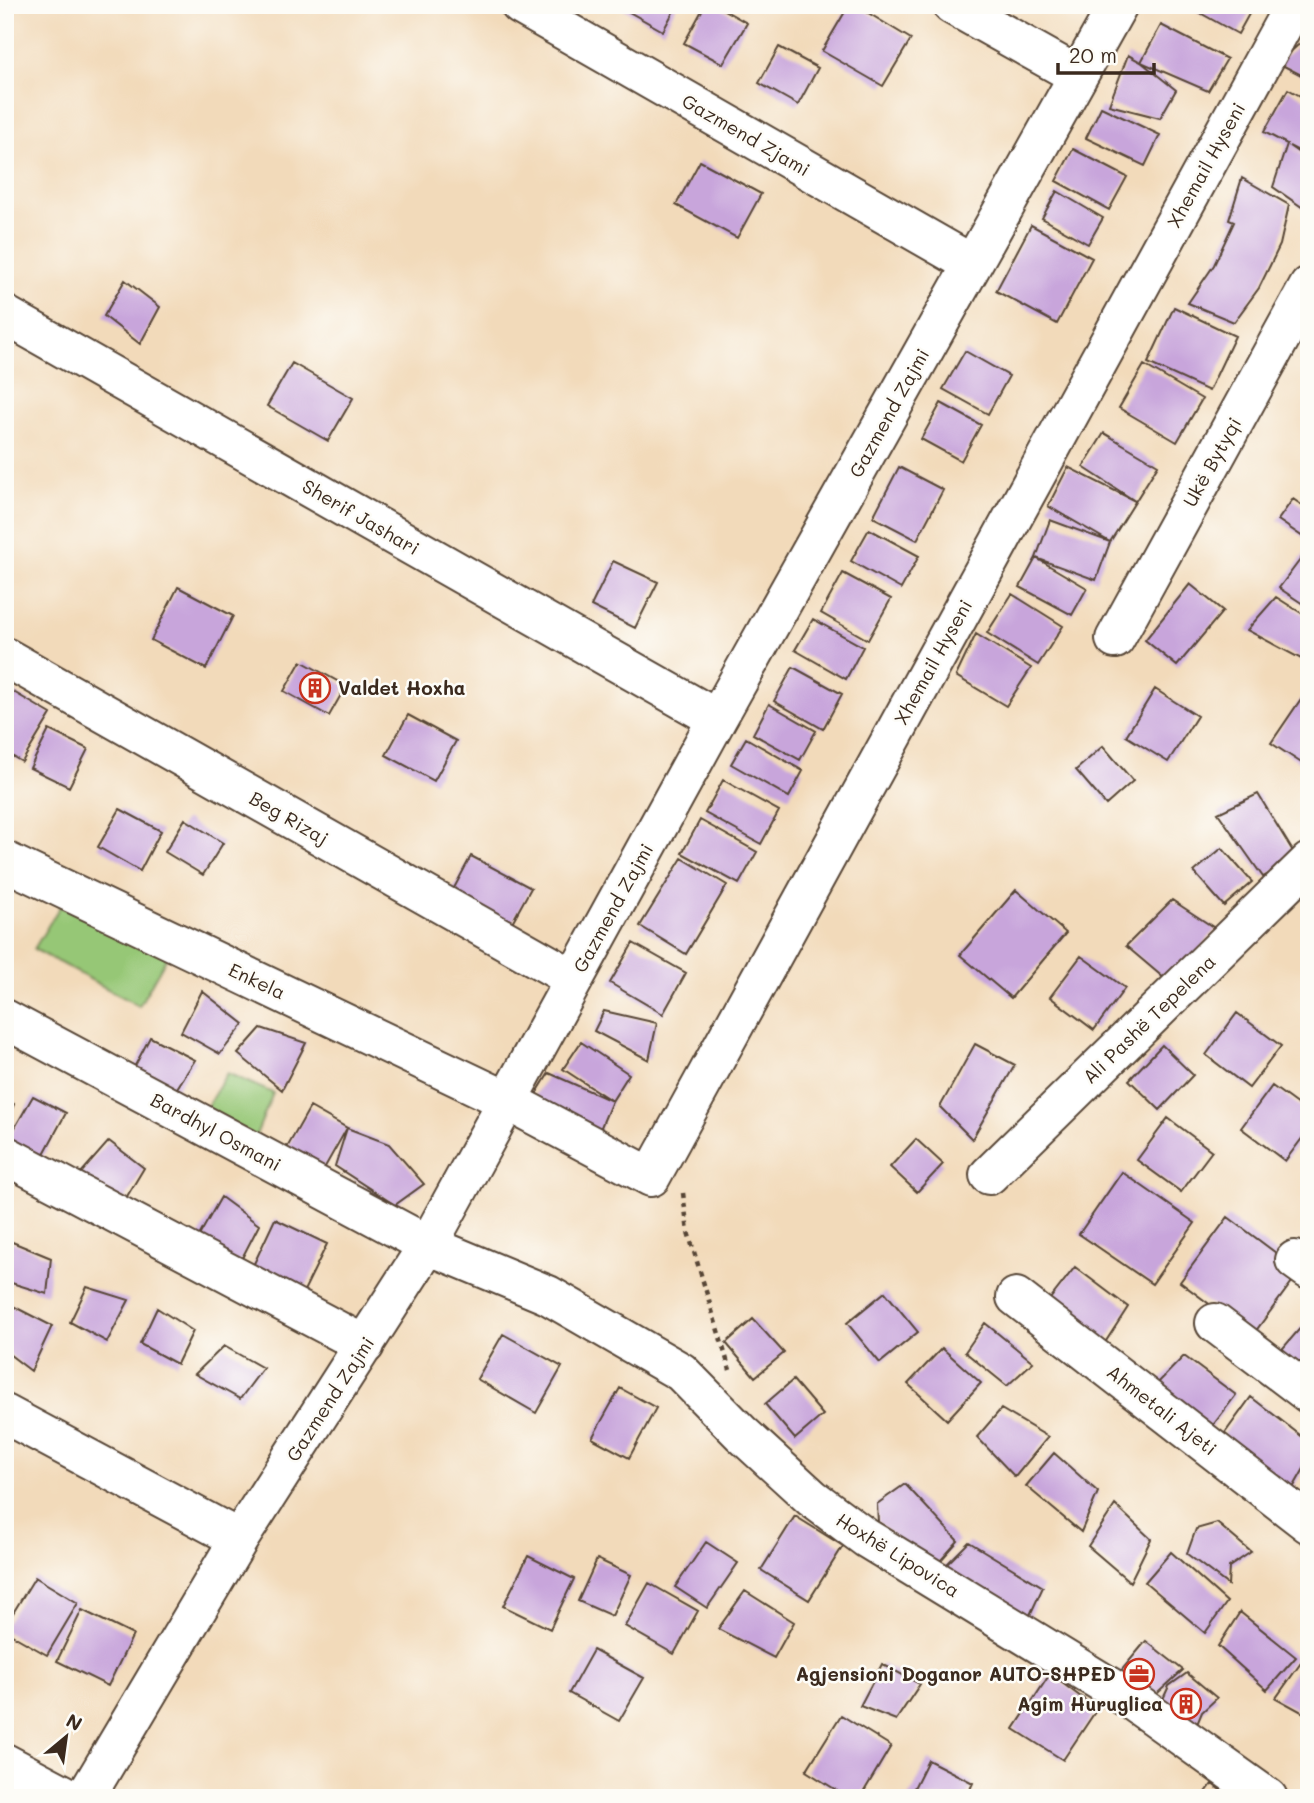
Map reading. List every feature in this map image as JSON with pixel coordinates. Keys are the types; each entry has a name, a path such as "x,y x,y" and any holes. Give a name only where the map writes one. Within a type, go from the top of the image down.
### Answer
{"street":[{"name":"Gazmend Zjami","path":"520,5 972,264"},
{"path":"952,5 1077,75"},
{"name":"Gazmend Zajmi","path":"85,1798 239,1539 428,1245 717,719 1118,5"},
{"name":"Xhemail Hyseni","path":"508,1101 651,1177 1294,5"},
{"name":"Ukë Bytyqi","path":"1115,639 1309,286"},
{"name":"Sherif Jashari","path":"5,315 717,719"},
{"name":"Beg Rizaj","path":"5,657 574,979"},
{"name":"Enkela","path":"5,861 508,1101"},
{"name":"Ali Pashë Tepelena","path":"989,1175 1309,863"},
{"name":"Bardhyl Osmani","path":"5,1019 428,1245"},
{"path":"5,1155 365,1345"},
{"name":"Hoxhë Lipovica","path":"428,1245 548,1295 681,1372 812,1498 866,1538 1131,1700 1268,1798"},
{"name":"Ahmetali Ajeti","path":"1016,1297 1309,1524"},
{"path":"1215,1323 1309,1394"},
{"path":"5,1414 239,1539"},
{"path":"5,1763 71,1798"}],"path":[{"path":"681,1180 688,1232 731,1374 726,1417"}],"green space":[{"path":"60,906 168,955 139,1006 34,949"},
{"path":"227,1073 273,1093 254,1140 203,1113"}],"building":[{"path":"626,5 677,5 663,31 624,9"},
{"path":"705,5 715,5 747,23 723,64 684,43"},
{"path":"849,5 855,5 911,39 883,86 822,51"},
{"path":"1186,5 1254,5 1238,34"},
{"path":"1161,25 1227,59 1208,91 1141,62"},
{"path":"1306,38 1309,40 1309,79 1278,63"},
{"path":"779,47 818,68 798,105 759,83"},
{"path":"1128,55 1176,90 1160,118 1109,105"},
{"path":"1288,89 1309,101 1309,154 1308,156 1289,146 1309,160 1309,212 1273,187 1287,144 1264,132"},
{"path":"1101,107 1160,135 1145,166 1086,138"},
{"path":"1073,149 1127,177 1109,210 1056,181"},
{"path":"700,161 761,194 737,238 676,205"},
{"path":"1242,178 1289,205 1280,245 1259,288 1234,322 1188,303 1214,265 1234,222 1229,220"},
{"path":"1057,191 1103,218 1088,244 1042,218"},
{"path":"1031,225 1092,258 1057,324 996,291"},
{"path":"125,280 160,307 140,344 104,316"},
{"path":"1174,307 1235,336 1209,391 1148,363"},
{"path":"965,351 1009,376 988,414 943,389"},
{"path":"292,363 353,398 328,441 267,406"},
{"path":"1144,365 1202,399 1177,442 1119,408"},
{"path":"941,403 981,425 961,461 921,439"},
{"path":"1104,433 1158,465 1110,542 1048,506 1068,467 1135,501 1083,467"},
{"path":"899,467 943,490 917,540 873,517"},
{"path":"1293,499 1309,510 1309,541 1278,520"},
{"path":"1050,520 1110,542 1096,580 1036,558"},
{"path":"869,529 919,556 901,589 851,561"},
{"path":"1306,552 1309,554 1309,608 1279,588"},
{"path":"1036,558 1087,588 1072,615 1020,587"},
{"path":"613,561 658,582 635,628 591,606"},
{"path":"843,573 891,599 868,640 821,613"},
{"path":"1190,584 1223,611 1177,666 1145,640"},
{"path":"178,587 233,616 206,669 151,640"},
{"path":"1012,594 1063,626 1038,665 987,633"},
{"path":"1276,597 1309,618 1309,648 1303,660 1247,630"},
{"path":"813,619 863,647 846,679 795,650"},
{"path":"976,634 1031,668 1006,706 956,676"},
{"name":"Valdet Hoxha","path":"301,661 346,686 329,716 284,691"},
{"path":"793,667 842,694 823,729 774,701"},
{"path":"5,687 51,714 22,762 5,752"},
{"path":"1155,689 1197,716 1168,762 1126,736"},
{"path":"1303,696 1309,700 1309,768 1271,743"},
{"path":"769,704 816,731 800,760 753,734"},
{"path":"408,715 456,741 434,781 386,755"},
{"path":"49,730 88,749 69,787 30,768"},
{"path":"746,738 803,771 789,797 731,764"},
{"path":"1103,746 1133,781 1106,805 1076,770"},
{"path":"723,780 779,811 761,844 705,813"},
{"path":"1258,794 1297,858 1263,877 1218,813"},
{"path":"120,809 161,831 140,871 98,847"},
{"path":"185,819 223,843 203,875 165,852"},
{"path":"700,820 757,852 739,884 682,853"},
{"path":"1222,848 1252,882 1224,906 1194,872"},
{"path":"471,856 531,888 504,937 445,905"},
{"path":"682,858 727,885 686,954 640,926"},
{"path":"1016,890 1066,933 1011,998 960,955"},
{"path":"1172,900 1216,929 1171,984 1126,946"},
{"path":"633,943 686,973 663,1014 610,983"},
{"path":"1081,956 1125,988 1094,1030 1050,997"},
{"path":"202,991 244,1024 220,1054 181,1032"},
{"path":"604,1011 657,1023 649,1060 594,1031"},
{"path":"1237,1013 1281,1046 1249,1088 1206,1055"},
{"path":"261,1028 306,1043 282,1090 238,1054"},
{"path":"150,1037 195,1060 172,1096 127,1081"},
{"path":"581,1042 629,1074 612,1101 563,1069"},
{"path":"975,1044 1015,1065 972,1139 940,1107"},
{"path":"1162,1045 1193,1075 1160,1110 1129,1080"},
{"path":"549,1073 612,1101 596,1139 533,1099"},
{"path":"1272,1086 1309,1113 1309,1129 1285,1161 1241,1128"},
{"path":"33,1096 66,1113 39,1163 6,1143"},
{"path":"5,1097 14,1104 5,1127"},
{"path":"310,1107 347,1128 321,1174 284,1153"},
{"path":"1168,1118 1212,1151 1181,1192 1137,1160"},
{"path":"347,1128 389,1144 424,1184 395,1205 335,1166"},
{"path":"916,1139 943,1164 917,1192 890,1167"},
{"path":"109,1141 144,1168 123,1203 74,1181"},
{"path":"1122,1172 1195,1223 1152,1284 1079,1234"},
{"path":"221,1197 259,1225 239,1264 195,1243"},
{"path":"1228,1217 1300,1271 1252,1336 1180,1282"},
{"path":"275,1219 327,1244 302,1295 251,1270"},
{"path":"5,1239 51,1258 47,1294 5,1281"},
{"path":"1075,1267 1128,1307 1097,1355 1043,1308"},
{"path":"87,1287 129,1300 107,1342 70,1322"},
{"path":"885,1292 918,1332 880,1363 847,1323"},
{"path":"5,1302 52,1326 31,1371 5,1351"},
{"path":"157,1308 193,1331 177,1364 140,1344"},
{"path":"1309,1318 1309,1381 1277,1355"},
{"path":"753,1319 784,1353 755,1377 726,1343"},
{"path":"985,1323 1033,1362 1007,1386 965,1352"},
{"path":"503,1334 562,1367 536,1413 477,1379"},
{"path":"224,1346 263,1368 240,1399 195,1374"},
{"path":"942,1348 981,1383 947,1420 908,1384"},
{"path":"1184,1356 1236,1395 1207,1433 1153,1388"},
{"path":"793,1380 823,1415 795,1439 765,1404"},
{"path":"620,1388 656,1408 629,1458 592,1438"},
{"path":"1251,1397 1309,1442 1309,1460 1289,1495 1217,1444"},
{"path":"1001,1409 1048,1437 1015,1477 977,1437"},
{"path":"1054,1453 1098,1492 1081,1532 1026,1486"},
{"path":"905,1484 958,1541 932,1570 878,1522 877,1504"},
{"path":"1115,1505 1151,1539 1130,1582 1088,1546"},
{"path":"795,1516 843,1546 809,1600 761,1570"},
{"path":"1217,1523 1251,1552 1229,1567 1228,1585 1187,1554 1196,1529"},
{"path":"706,1542 738,1563 707,1608 675,1587"},
{"path":"969,1542 1043,1587 1024,1628 937,1574"},
{"path":"1171,1552 1227,1602 1205,1633 1145,1582"},
{"path":"528,1556 574,1579 550,1629 503,1606"},
{"path":"597,1559 631,1575 612,1616 578,1601"},
{"path":"35,1577 78,1603 47,1655 5,1631 5,1626"},
{"path":"649,1583 698,1611 674,1654 625,1626"},
{"path":"745,1591 794,1622 774,1658 718,1629"},
{"path":"82,1610 133,1635 108,1686 57,1661"},
{"path":"1240,1612 1296,1657 1267,1690 1218,1646"},
{"path":"1146,1641 1183,1670 1149,1701 1115,1678"},
{"path":"593,1650 644,1678 619,1721 569,1693"},
{"path":"1303,1660 1309,1664 1309,1716 1276,1698"},
{"path":"882,1664 920,1684 896,1720 860,1706"},
{"name":"Agim Huruglica","path":"1187,1673 1217,1698 1202,1712 1193,1734 1158,1710 1169,1686"},
{"path":"1050,1674 1097,1709 1063,1760 1014,1729"},
{"path":"841,1715 891,1746 860,1798 849,1798 806,1771"},
{"path":"928,1760 973,1783 966,1798 909,1798"},
{"path":"1212,1784 1231,1798 1202,1798"}],"place":[{"name":"Valdet Hoxha","path":"315,688"},
{"name":"Agjensioni Doganor AUTO-SHPED","path":"1139,1674"},
{"name":"Agim Huruglica","path":"1186,1704"}]}
